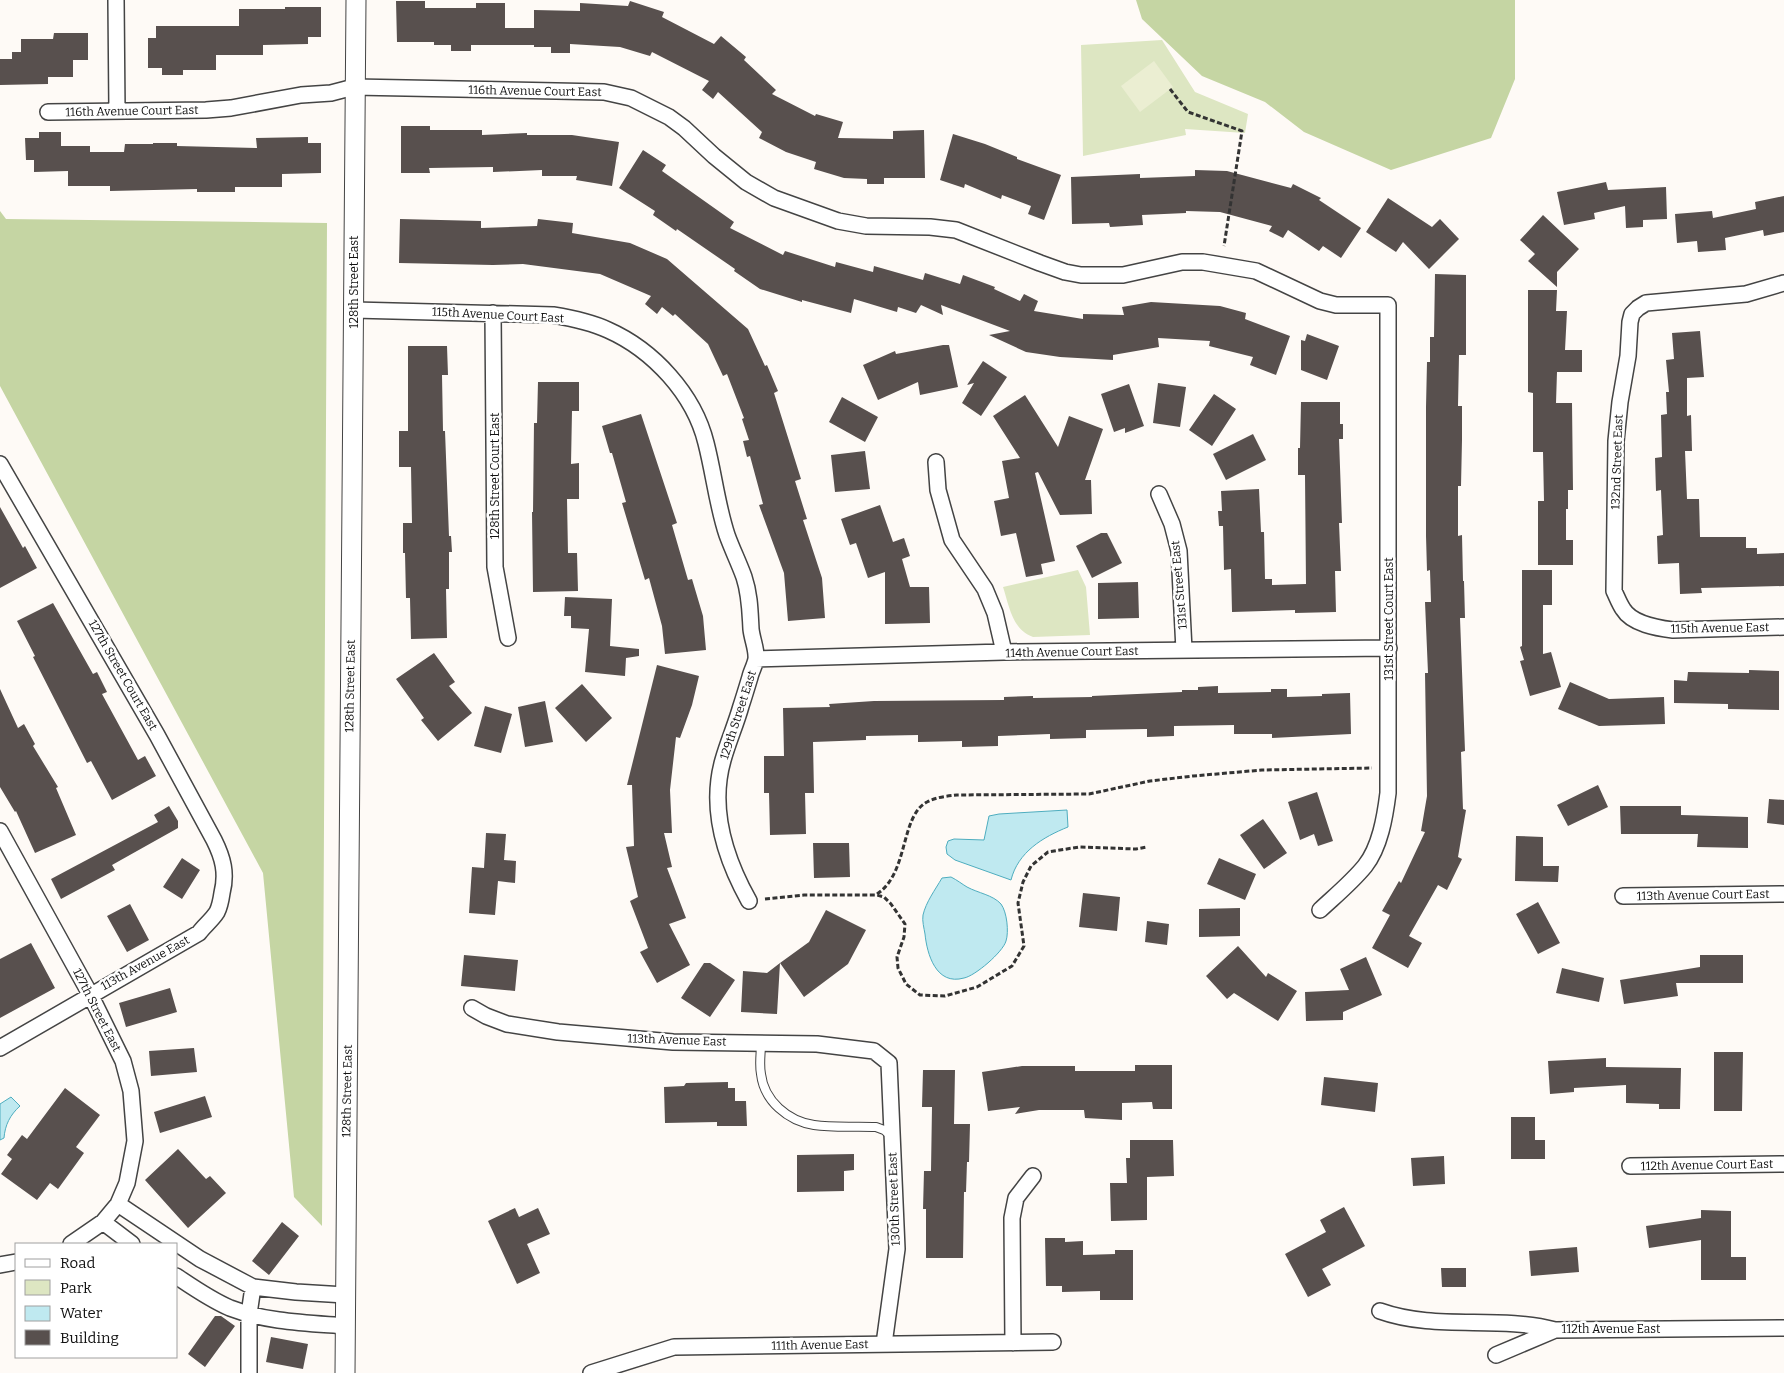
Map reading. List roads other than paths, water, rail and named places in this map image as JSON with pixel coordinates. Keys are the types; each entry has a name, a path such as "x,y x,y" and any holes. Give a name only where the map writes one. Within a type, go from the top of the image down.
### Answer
{"street":[{"path":"116,0 117,111"},
{"name":"128th Street East","path":"345,1373 356,0"},
{"name":"116th Avenue Court East","path":"48,112 231,108 301,95 331,93 354,88 604,92 631,98 669,117 746,182 774,198 838,221 866,226 930,227 956,230 1040,263 1065,272 1081,275 1122,275 1182,262 1203,262 1256,271 1320,301 1336,304 1388,305"},
{"name":"132nd Street East","path":"1628,615 1614,591 1616,441 1632,314 1646,303 1708,299 1746,294 1784,283"},
{"name":"131st Street Court East","path":"1320,910 1365,866 1373,851 1385,814 1388,793 1388,305"},
{"name":"115th Avenue Court East","path":"354,310 553,315 607,330 624,339 659,365"},
{"name":"128th Street Court East","path":"494,313 495,567 508,638"},
{"name":"129th Street East","path":"659,365 693,407 706,441 719,507 745,579 750,603 751,630 756,659 723,759 719,777 718,796 718,816 725,846 739,883 749,901"},
{"path":"936,462 938,490 952,540 985,589 995,613 1004,652"},
{"name":"127th Street Court East","path":"0,464 157,735 214,840 222,856 225,869 225,885 222,894"},
{"name":"131st Street East","path":"1159,494 1172,524 1179,551 1184,650"},
{"name":"115th Avenue East","path":"1628,615 1636,620 1663,629 1673,630 1784,627"},
{"name":"114th Avenue Court East","path":"756,659 1004,652 1389,648"},
{"name":"127th Street East","path":"0,831 4,849 90,994 123,1062 131,1091 135,1141 127,1183 118,1204"},
{"name":"113th Avenue East","path":"0,1048 198,933 216,913 222,894"},
{"name":"113th Avenue Court East","path":"1623,896 1784,894"},
{"name":"113th Avenue East","path":"472,1008 507,1024 558,1032 673,1042 817,1044 874,1051 883,1057"},
{"name":"130th Street East","path":"883,1057 889,1062 896,1248 884,1344"},
{"name":"112th Avenue Court East","path":"1630,1166 1784,1164"},
{"path":"1013,1343 1012,1218 1016,1198 1033,1176"},
{"path":"72,1243 103,1222 118,1204 176,1243"},
{"path":"103,1222 131,1243"},
{"path":"178,1244 200,1259 253,1287 345,1295"},
{"path":"0,1265 15,1262"},
{"path":"178,1277 206,1296 230,1308 249,1314 304,1323 345,1326"},
{"path":"248,1373 249,1314 253,1287"},
{"name":"112th Avenue East","path":"1380,1311 1398,1318 1421,1321 1522,1323 1555,1330 1784,1328"},
{"path":"1496,1355 1555,1330"},
{"name":"111th Avenue East","path":"591,1373 674,1347 1054,1342"}],"lane":[{"path":"761,1043 761,1075 765,1090 783,1112 799,1121 813,1125 876,1126 884,1130 892,1138"}],"water":[{"path":"1067,810 1068,827 1033,847 1019,861 1011,880 955,860 947,854 946,847 948,841 954,839 984,840 989,816"},
{"path":"951,877 967,887 998,901 1005,912 1007,927 1007,937 1004,946 994,957 969,976 954,979 940,973 931,959 923,920 926,905 942,878"},
{"path":"11,1097 20,1106 13,1113 7,1125 4,1138 0,1140 0,1104"}]}
